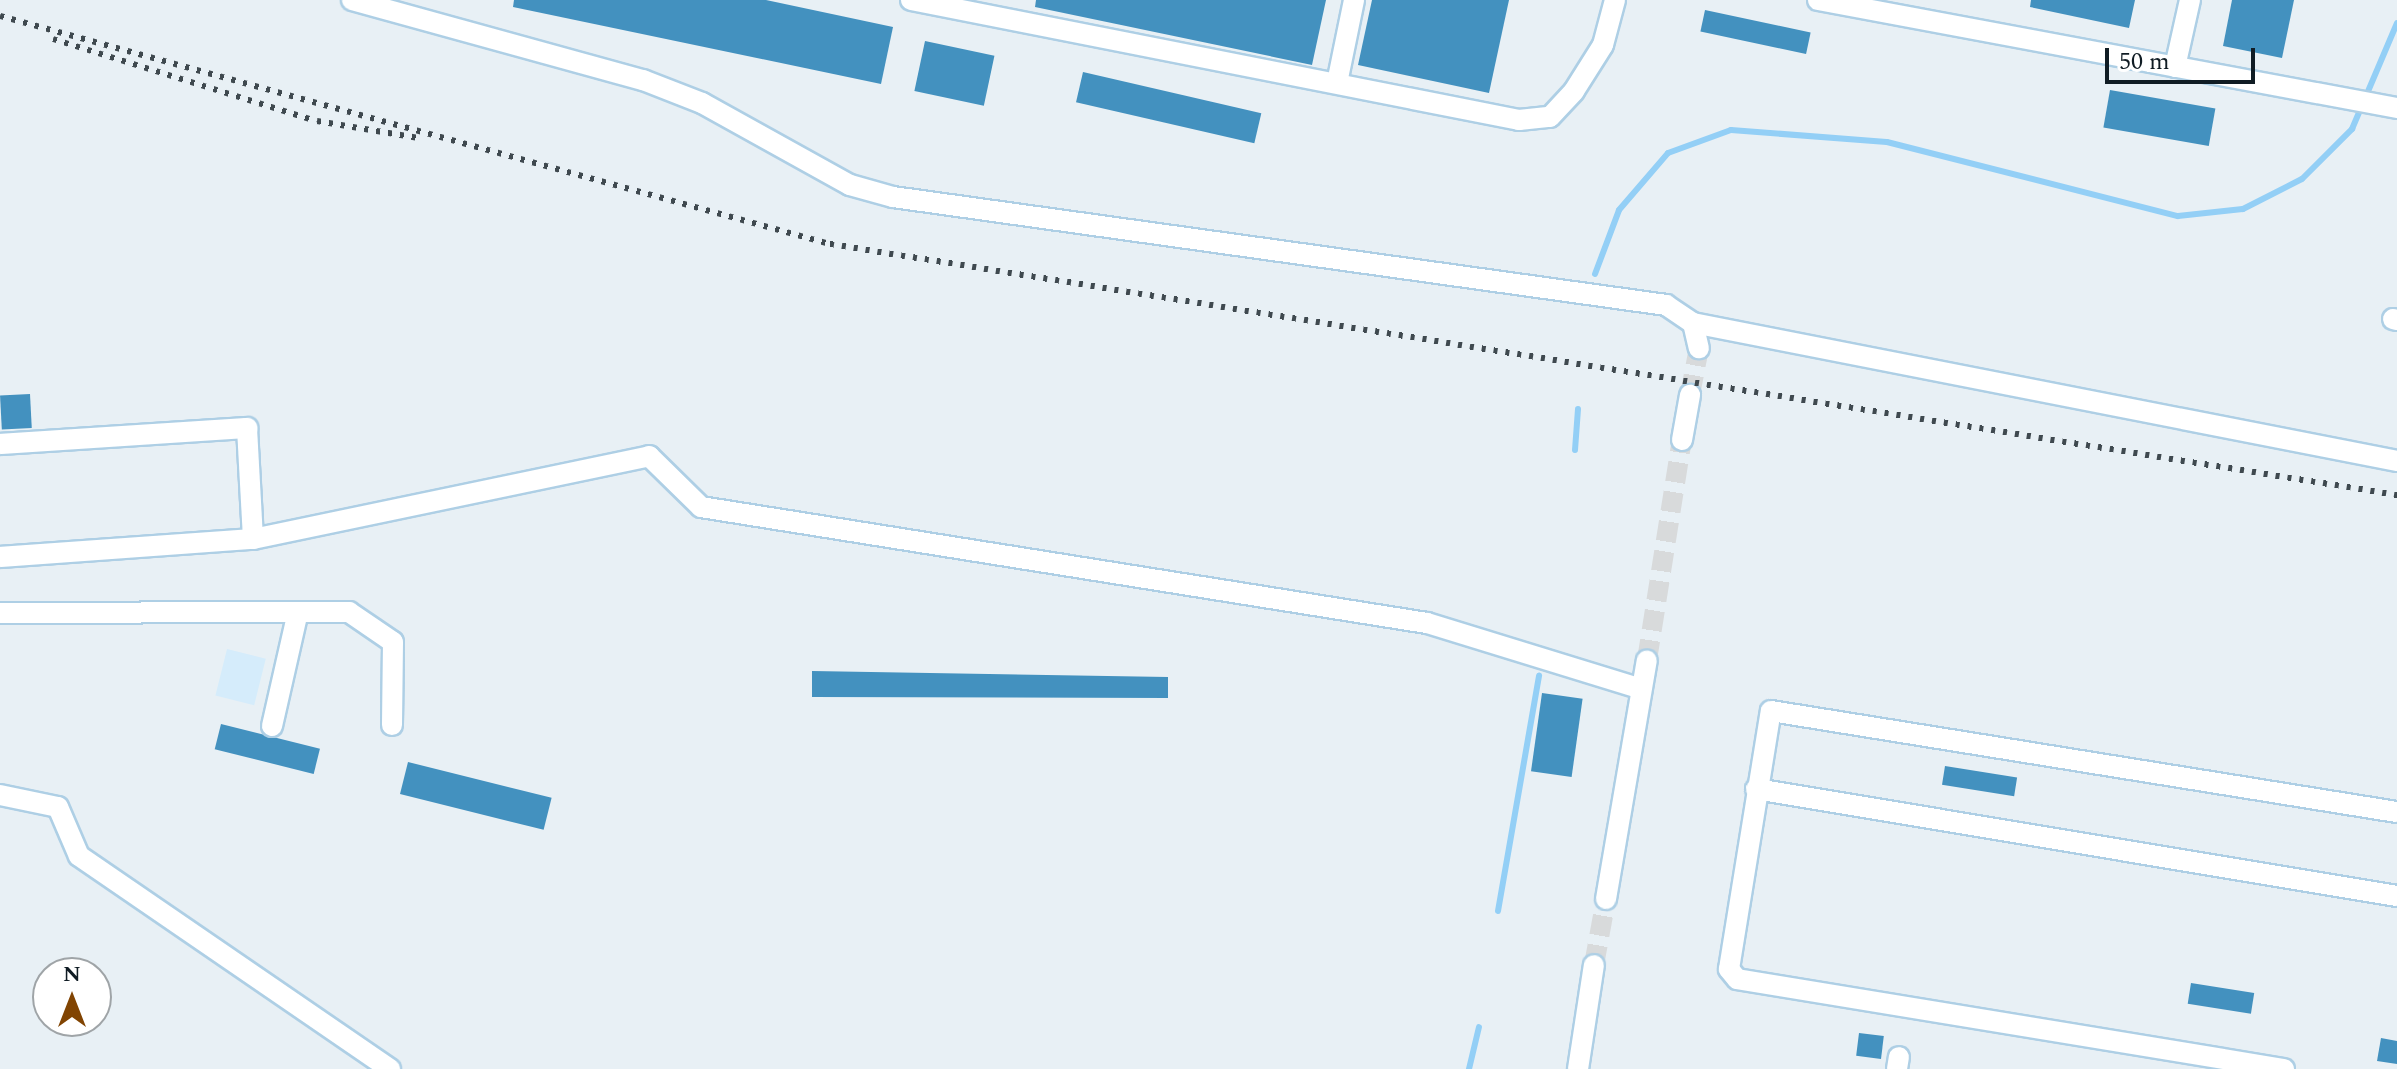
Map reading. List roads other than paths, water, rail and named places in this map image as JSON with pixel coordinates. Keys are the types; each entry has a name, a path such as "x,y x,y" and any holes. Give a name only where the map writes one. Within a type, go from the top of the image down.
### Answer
{"street":[{"path":"352,0 643,80 702,103 850,185 893,197 1666,305 1693,323 2397,461"},
{"path":"911,0 973,6 1519,120 1550,117 1603,45 1615,0"},
{"path":"1337,83 1354,0"},
{"path":"1818,0 1850,3 2397,108"},
{"path":"2175,67 2190,0"},
{"path":"1693,323 1699,348"},
{"path":"1682,440 1690,395"},
{"path":"0,444 247,428 253,539"},
{"path":"0,557 253,539 649,456 701,507 1427,623 1641,689"},
{"path":"272,726 298,612"},
{"path":"0,613 349,612 393,642 392,725"},
{"path":"1606,899 1647,660"},
{"path":"2284,1069 1737,979 1729,969 1771,711 1802,711 2397,812"},
{"path":"1756,789 2397,896"},
{"path":"0,795 58,807 79,856 390,1069"},
{"path":"1578,1069 1594,965"}],"waterway":[{"path":"1595,274 1619,210 1668,153 1731,130 1887,142 2178,216 2243,209 2302,179 2352,129 2397,23"},
{"path":"1575,450 1578,409"},
{"path":"1498,911 1539,676"},
{"path":"1469,1069 1479,1027"}],"tunnel":[{"path":"1690,395 1699,348"},
{"path":"1647,660 1682,440"},
{"path":"1594,965 1606,899"}],"railway":[{"path":"0,16 830,244 2397,495"},
{"path":"53,39 317,121 419,138"}]}
